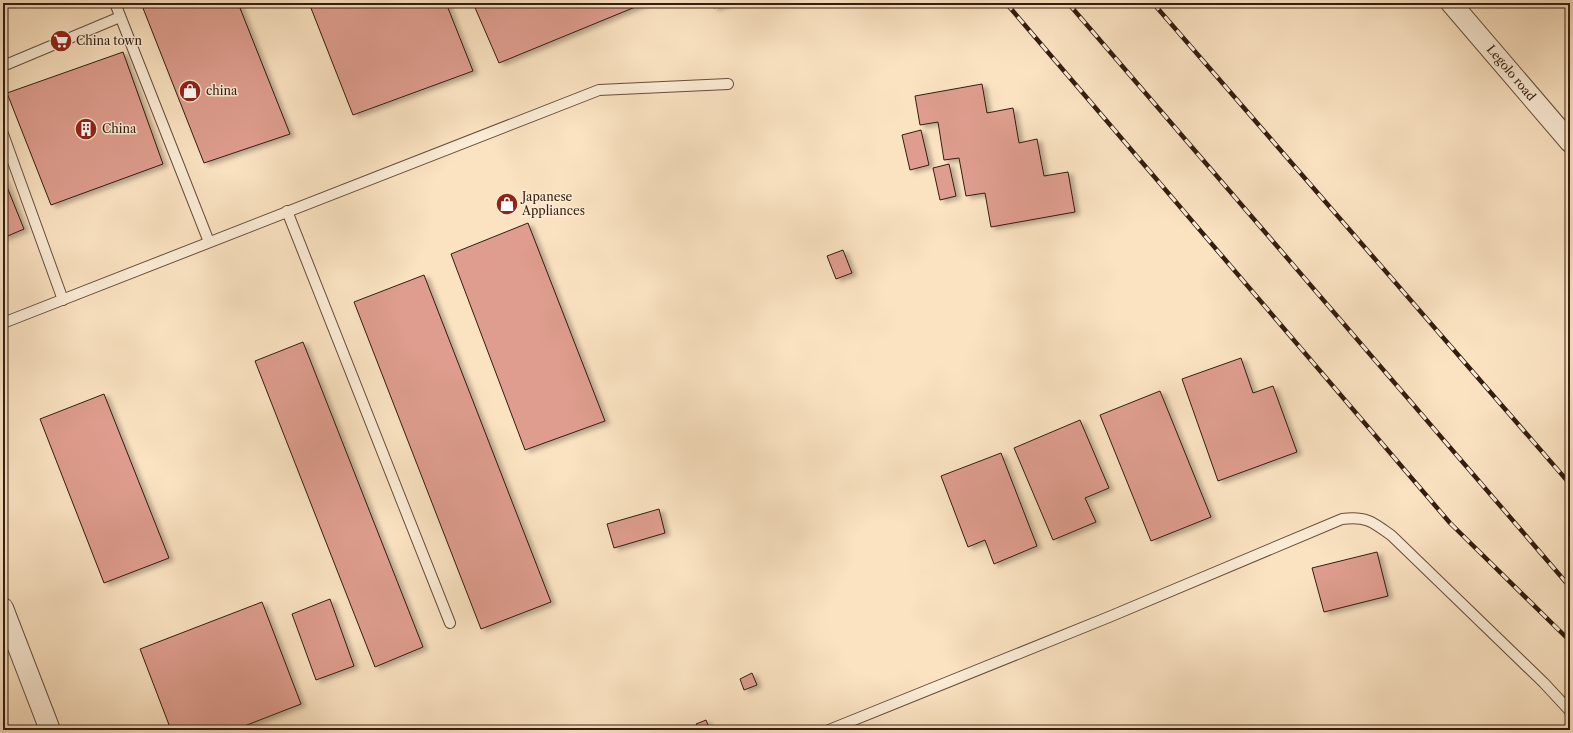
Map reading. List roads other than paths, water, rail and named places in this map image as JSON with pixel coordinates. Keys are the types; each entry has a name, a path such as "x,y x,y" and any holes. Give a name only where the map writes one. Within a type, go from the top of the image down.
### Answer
{"street":[{"name":"Legolo road","path":"1451,3 1570,142"},
{"path":"3,608 50,730"}],"lane":[{"path":"115,3 210,242"},
{"path":"3,66 120,17"},
{"path":"3,323 598,90 728,84"},
{"path":"3,134 63,300"},
{"path":"287,211 450,623"},
{"path":"828,730 1109,617 1342,519 1356,517 1370,520 1392,536 1538,677 1570,710"}],"railway":[{"path":"1006,3 1450,523 1570,641"},
{"path":"1068,3 1570,587"},
{"path":"1153,3 1570,484"}],"place":[{"name":"China town","path":"61,41"},
{"name":"china","path":"190,91"},
{"name":"China","path":"86,129"},
{"name":"Japanese Appliances","path":"507,204"}]}
